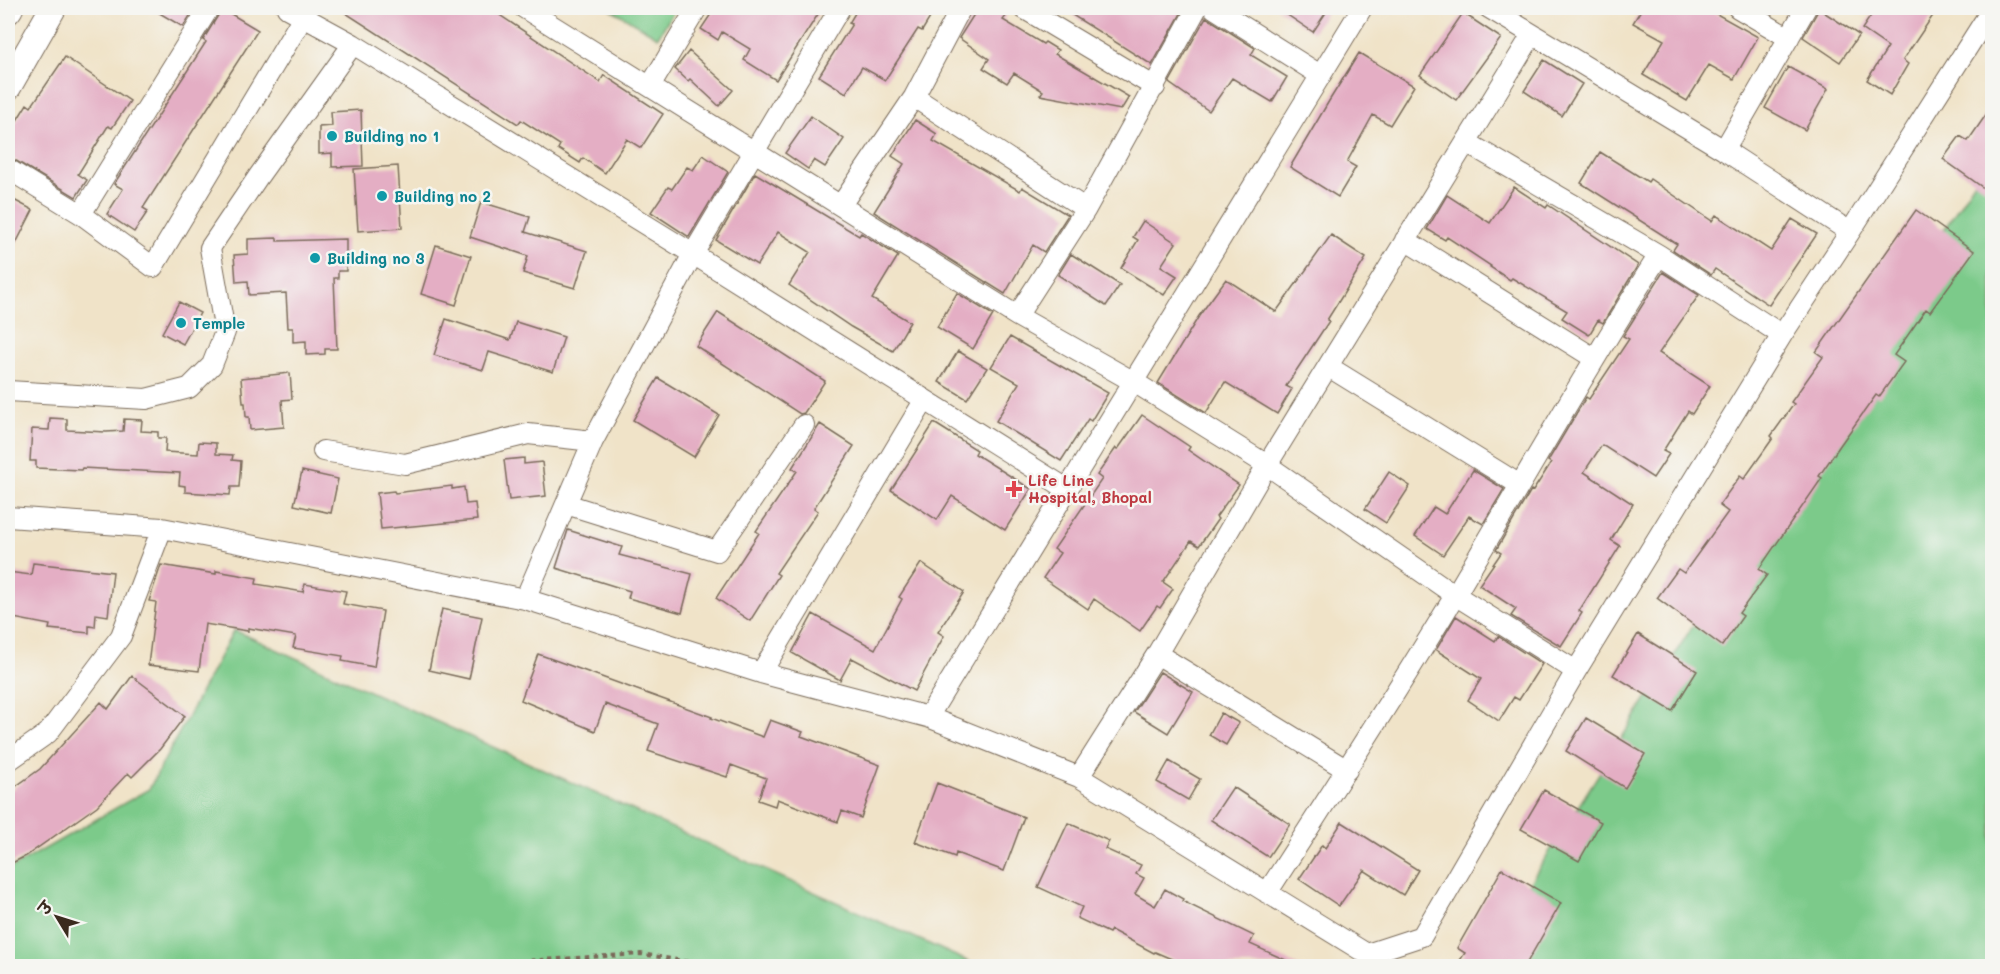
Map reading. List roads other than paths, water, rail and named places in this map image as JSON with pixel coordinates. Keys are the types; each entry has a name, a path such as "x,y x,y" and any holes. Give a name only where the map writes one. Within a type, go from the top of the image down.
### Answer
{"street":[{"path":"8,87 53,8"},
{"path":"81,214 209,8"},
{"path":"524,8 1017,316 1134,382 1267,465 1455,595 1576,671"},
{"path":"651,86 697,8"},
{"path":"525,599 593,441 693,254 840,8"},
{"path":"841,205 914,97 960,8"},
{"path":"1023,8 1155,87"},
{"path":"1017,316 1086,209 1197,8"},
{"path":"1214,8 1320,75"},
{"path":"928,717 1362,8"},
{"path":"1489,8 1724,150 1851,232"},
{"path":"1738,8 1789,38"},
{"path":"1724,150 1806,8"},
{"path":"8,517 162,528 525,599 760,673 928,717 1079,777 1367,954 1422,936 1576,671 1782,335 1851,232 1992,9"},
{"path":"8,169 81,214 153,267 295,12 353,44 693,254 1066,489"},
{"path":"1079,777 1157,654 1267,465 1532,35"},
{"path":"8,391 146,399 189,388 205,372 212,364 225,332 210,248 353,44"},
{"path":"914,97 1086,209"},
{"path":"1466,142 1659,255 1782,335"},
{"path":"1405,240 1594,358"},
{"path":"1267,893 1347,770 1455,595 1594,358 1659,255"},
{"path":"1329,367 1520,485"},
{"path":"760,673 924,401"},
{"path":"566,504 717,551 804,425"},
{"path":"322,451 405,464 528,434 593,441"},
{"path":"8,761 48,733 121,636 162,528"},
{"path":"1157,654 1347,770"}],"place":[{"name":"Building no 1","path":"332,136"},
{"name":"Building no 2","path":"382,196"},
{"name":"Building no 3","path":"315,258"},
{"name":"Temple","path":"181,323"},
{"name":"Life Line Hospital, Bhopal","path":"1014,489"}]}
